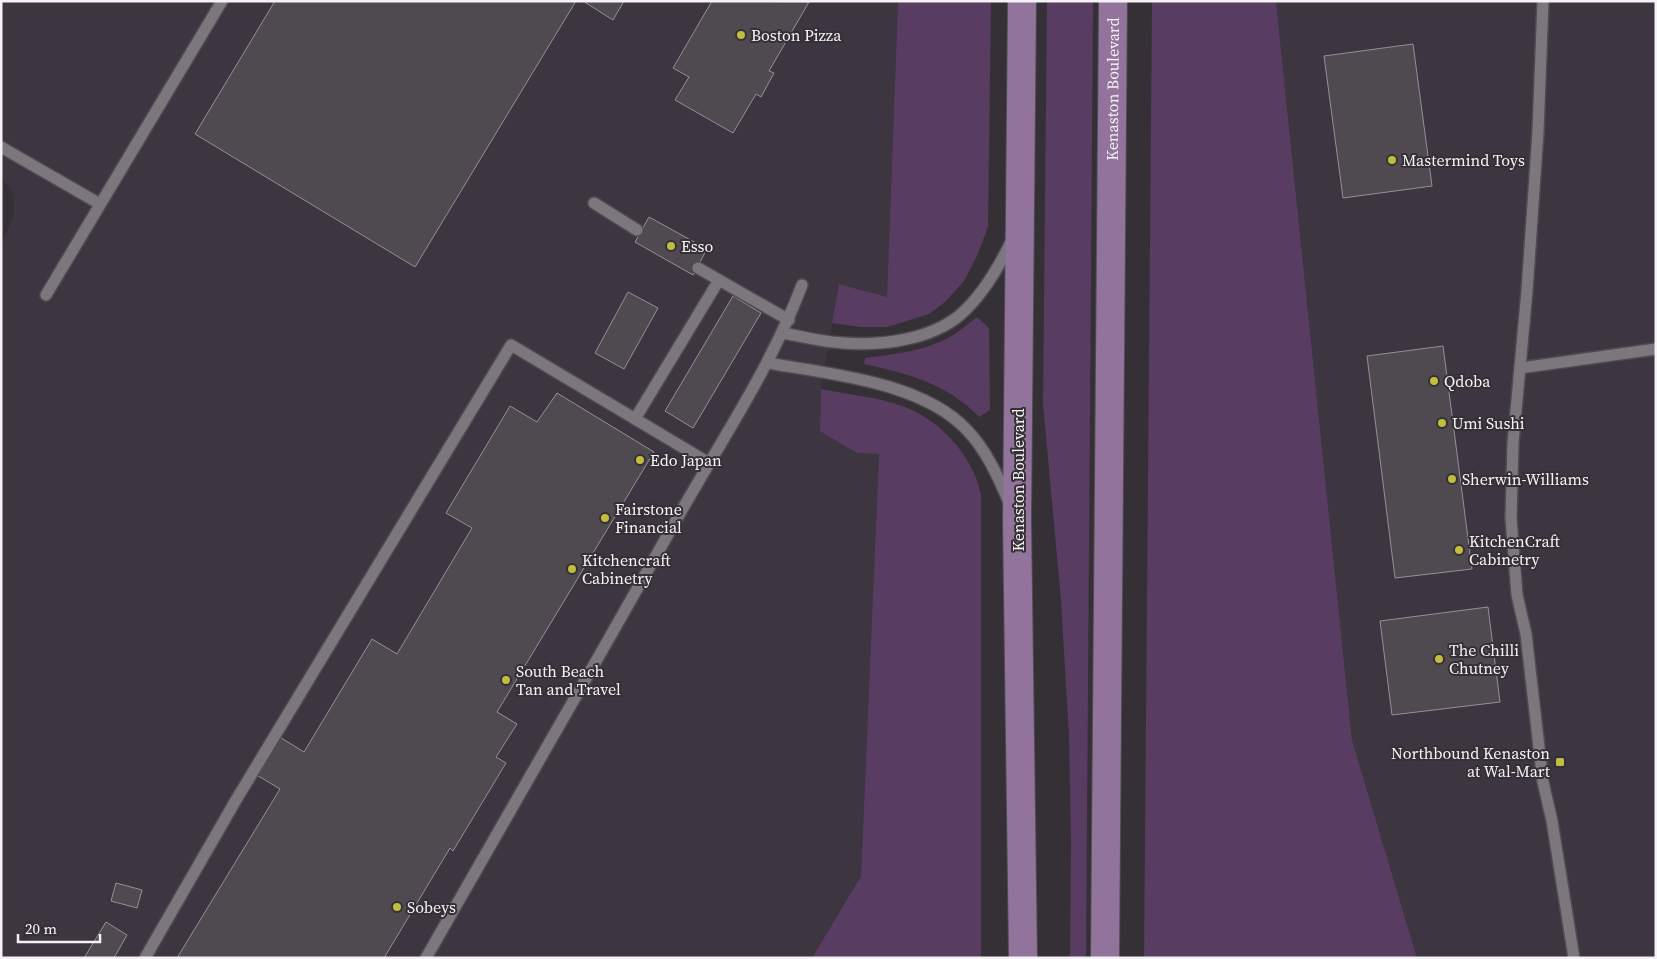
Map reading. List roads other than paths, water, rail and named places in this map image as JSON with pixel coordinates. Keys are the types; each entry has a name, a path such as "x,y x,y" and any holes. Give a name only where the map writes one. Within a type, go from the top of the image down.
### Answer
{"main road":[{"name":"Kenaston Boulevard","path":"1022,1 1017,520 1023,958"},
{"name":"Kenaston Boulevard","path":"1105,958 1112,1"}],"lane":[{"path":"46,295 222,1"},
{"path":"1543,1 1538,132 1513,442 1511,508 1517,595 1526,634 1543,782 1552,821 1574,958"},
{"path":"1,147 100,204"},
{"path":"594,204 637,230"},
{"path":"783,333 825,341 869,344 907,338 926,333 944,325 959,315 987,284 1021,223"},
{"path":"698,268 789,320"},
{"path":"635,419 719,280"},
{"path":"426,958 708,463 768,363 789,320 802,285"},
{"path":"145,958 236,800 510,345 708,463"},
{"path":"1520,368 1656,349"},
{"path":"768,363 887,386 923,399 947,413 967,430 985,452 1000,480 1017,520"}],"place":[{"name":"Boston Pizza","path":"741,35"},
{"name":"Mastermind Toys","path":"1392,160"},
{"name":"Esso","path":"671,246"},
{"name":"Qdoba","path":"1434,381"},
{"name":"Umi Sushi","path":"1442,423"},
{"name":"Edo Japan","path":"640,460"},
{"name":"Sherwin-Williams","path":"1452,479"},
{"name":"Fairstone Financial","path":"605,518"},
{"name":"KitchenCraft Cabinetry","path":"1459,550"},
{"name":"Kitchencraft Cabinetry","path":"572,569"},
{"name":"The Chilli Chutney","path":"1439,659"},
{"name":"South Beach Tan and Travel","path":"506,680"},
{"name":"Northbound Kenaston at Wal-Mart","path":"1560,762"},
{"name":"Sobeys","path":"397,907"}]}
